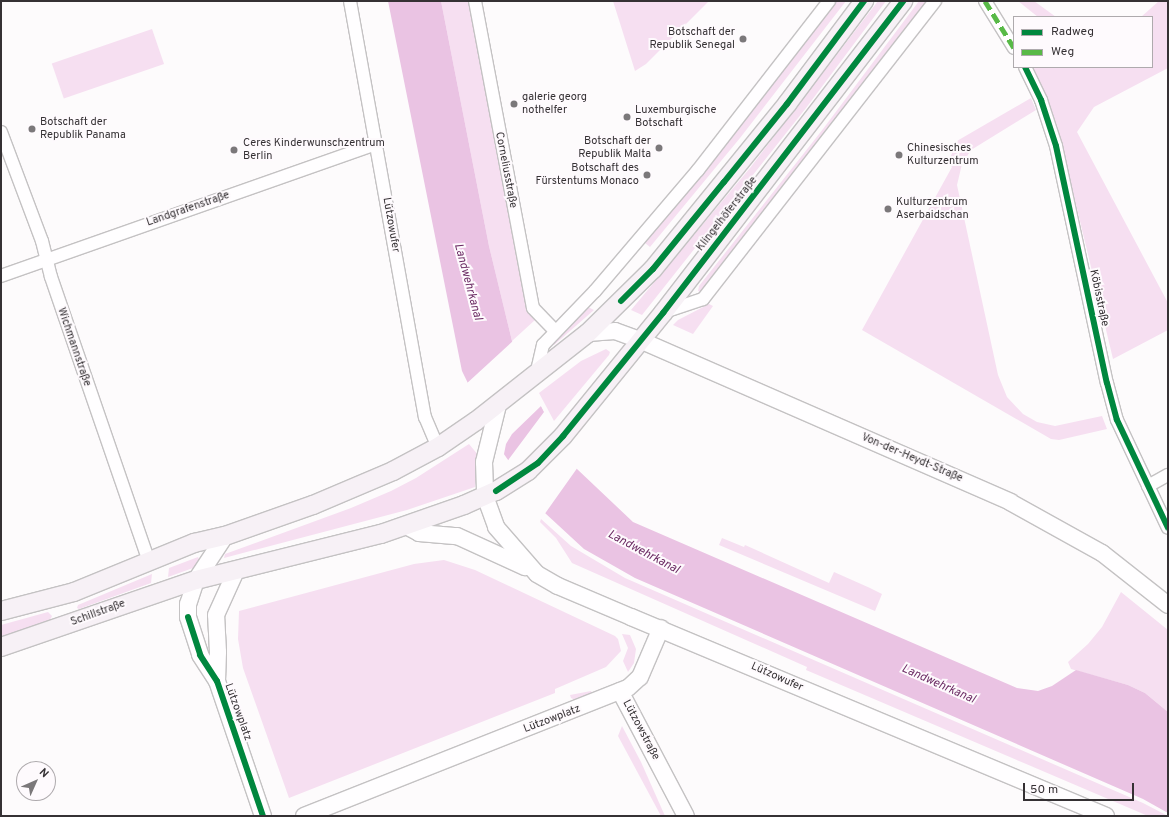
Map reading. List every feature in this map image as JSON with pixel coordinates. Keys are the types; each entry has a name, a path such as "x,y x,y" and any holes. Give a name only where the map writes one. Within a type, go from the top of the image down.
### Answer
{"main road":[{"name":"Klingelhöferstraße","path":"438,447 498,405 588,333 658,263 787,104 864,1"},
{"name":"Klingelhöferstraße","path":"485,496 513,481 538,463 563,436 663,313 903,1"},
{"path":"588,333 615,331 640,340"},
{"name":"Von-der-Heydt-Straße","path":"640,340 1017,506 1102,553 1168,605"},
{"name":"Lützowufer","path":"498,405 488,443 483,474 485,496 496,527 537,574 558,586 1106,816"},
{"path":"1,611 74,592 194,544 225,536 313,505 393,471 438,447"},
{"path":"196,580 355,541 406,526 485,496"},
{"path":"406,526 419,533 437,533 463,538 537,574"},
{"name":"Lützowplatz","path":"225,536 196,580 188,604 188,617 200,655 217,681 263,816"},
{"name":"Lützowplatz","path":"217,681 218,652 216,615 236,571"},
{"name":"Schillstraße","path":"1,648 196,580"},
{"name":"Lützowstraße","path":"661,628 640,676 632,685 620,691 686,816"},
{"name":"Lützowplatz","path":"304,816 620,691"}],"street":[{"name":"Lützowufer","path":"350,1 425,418 438,447"},
{"name":"Corneliusstraße","path":"475,1 532,308 555,331"},
{"path":"534,377 543,345 595,291 677,195 829,1"},
{"path":"663,313 703,299 935,1"},
{"path":"985,1 1013,46"},
{"name":"Köbisstraße","path":"1025,68 1041,100 1056,146 1106,383 1117,420 1168,528"},
{"name":"Wichmannstraße","path":"1,132 47,259 97,415 149,561"},
{"name":"Landgrafenstraße","path":"1,276 376,144"},
{"path":"1148,486 1168,475"}],"shaded area":[{"path":"441,1 470,1 518,267 527,302 535,320 512,341 489,246"},
{"path":"613,1 709,1 646,64 635,71"},
{"path":"837,1 846,1 740,138 650,247 645,243 743,123"},
{"path":"878,1 886,1 806,108 642,315 631,310 750,168"},
{"path":"919,1 928,1 702,292 698,291 699,286 823,129"},
{"path":"1018,1 1034,1 1055,16 1037,16"},
{"path":"1159,1 1168,1 1168,68 1094,107 1077,132 1168,303 1168,330 1113,359 1057,125 1033,68 1153,68 1153,16 1142,16"},
{"path":"152,29 164,64 64,98 52,64"},
{"path":"1031,98 1036,110 971,150 962,164 957,185 998,375 1007,397 1023,414 1037,422 1055,426 1102,416 1107,429 1059,440 1051,439 862,330 952,167 948,162 954,149 950,145"},
{"path":"709,304 713,306 693,334 673,325 678,320"},
{"path":"588,307 594,310 554,345 551,343"},
{"path":"606,349 610,352 609,355 554,421 539,393 581,361"},
{"path":"469,444 479,456 475,487 407,510 224,558 225,554 351,508 391,491 416,478"},
{"path":"541,519 571,546 625,578 1143,803 1168,816 1148,816 806,670 807,667 572,563 556,538 540,522"},
{"path":"722,538 744,547 745,545 829,583 834,572 870,588 882,594 875,611 719,545"},
{"path":"198,557 200,561 193,568 168,577 169,568"},
{"path":"444,560 475,570 615,636 618,639 621,651 606,667 555,689 555,693 289,798 243,668 238,639 239,611 414,564"},
{"path":"152,574 151,583 79,609 77,608 78,605"},
{"path":"1121,592 1168,630 1168,712 1145,693 1128,685 1071,669 1068,662 1088,644 1102,627"},
{"path":"48,612 52,616 50,620 1,637 1,625"},
{"path":"622,634 630,635 636,649 634,663 628,672 623,661 628,648"},
{"path":"591,691 592,693 575,700 571,698 570,695"},
{"path":"622,726 641,762 665,816 661,816 618,736"}],"water":[{"name":"Landwehrkanal","path":"388,1 441,1 489,246 512,341 540,404 577,469 633,522 1017,688 1038,691 1052,686 1076,670 1128,685 1145,693 1168,712 1168,813 1143,799 635,578 584,549 545,513 499,447 462,371"}],"pier":[{"path":"514,340 542,403 578,467 544,515 506,463 544,412 541,406 512,434 506,444 503,459 465,385"}],"marked path":[{"path":"985,1 1013,46"}],"cycle path":[{"path":"621,301 653,269 724,182 787,104 864,1"},
{"path":"496,491 538,463 563,436 663,313 903,1"},
{"path":"1025,68 1041,100 1056,146 1107,383 1117,420 1168,528"},
{"path":"188,617 200,655 217,681 263,816"}],"place":[{"name":"Botschaft der Republik Senegal","path":"743,39"},
{"name":"galerie georg nothelfer","path":"514,104"},
{"name":"Luxemburgische Botschaft","path":"627,117"},
{"name":"Botschaft der Republik Panama","path":"32,129"},
{"name":"Botschaft der Republik Malta","path":"659,148"},
{"name":"Ceres Kinderwunschzentrum Berlin","path":"234,150"},
{"name":"Chinesisches Kulturzentrum","path":"899,155"},
{"name":"Botschaft des Fürstentums Monaco","path":"647,175"},
{"name":"Kulturzentrum Aserbaidschan","path":"888,209"}]}
